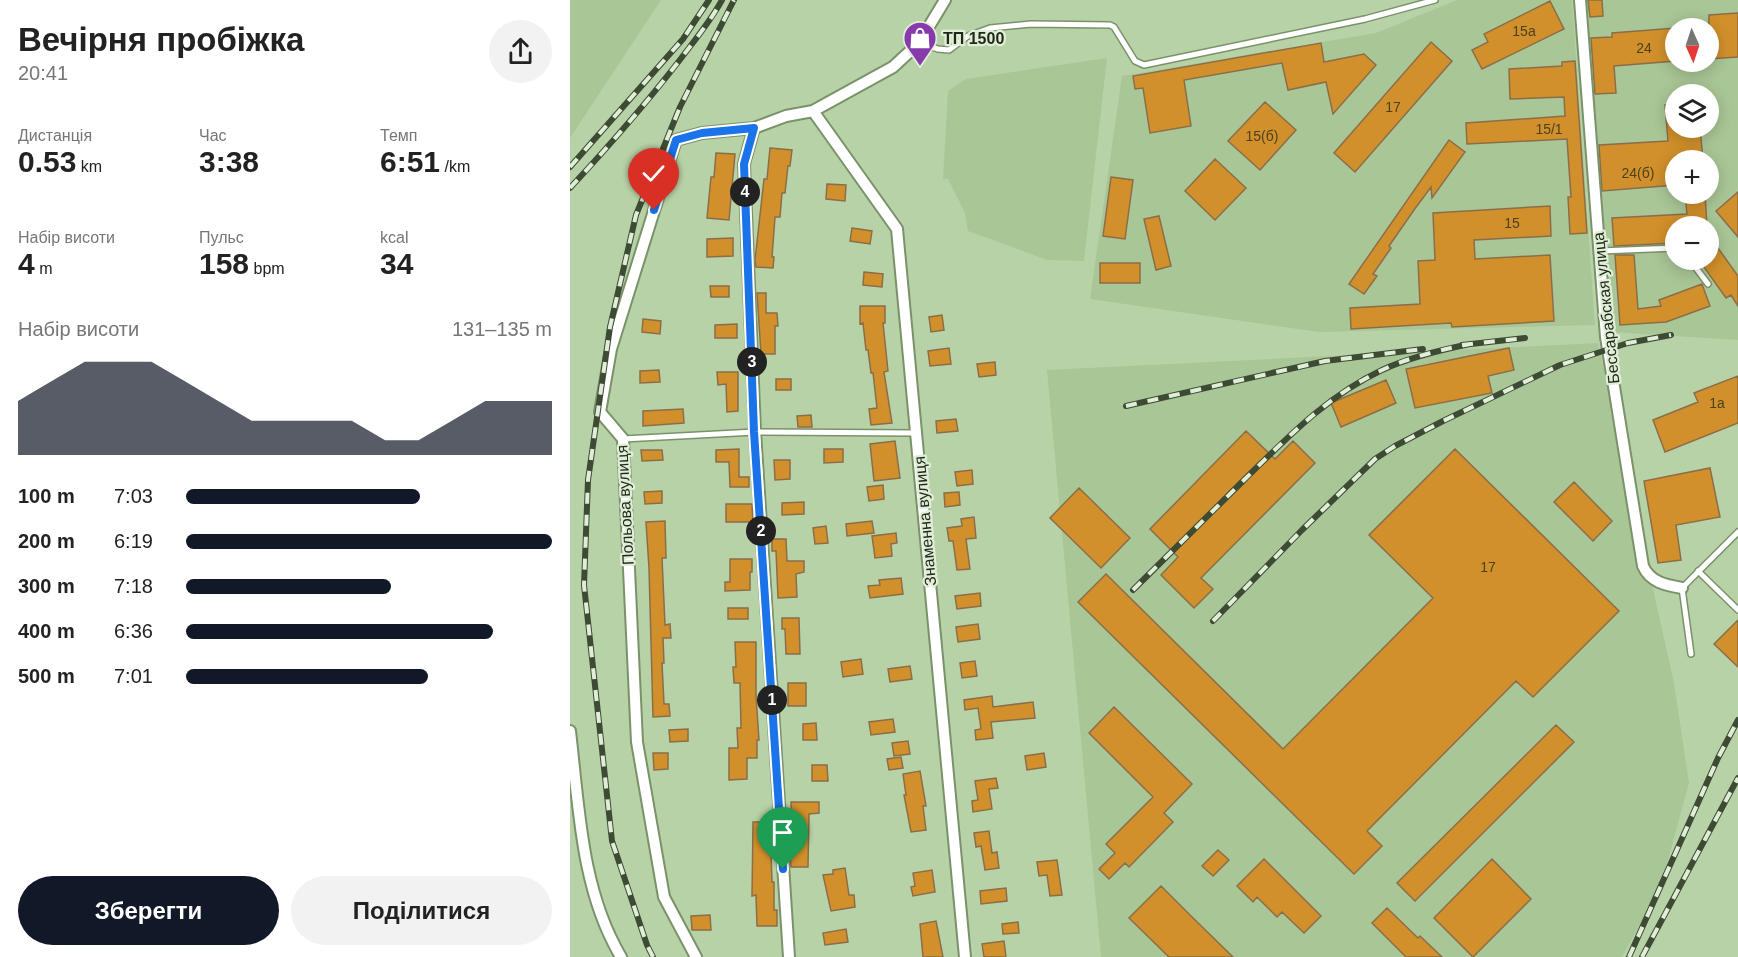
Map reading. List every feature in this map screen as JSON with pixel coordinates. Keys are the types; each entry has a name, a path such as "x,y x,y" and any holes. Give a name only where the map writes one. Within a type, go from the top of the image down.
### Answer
{"street":[{"path":"789,957 754,432 744,164 754,128 786,116 813,111 893,68 919,43 945,0"},
{"name":"Бессарабская улица","path":"1580,0 1608,350 1643,566 1647,575 1658,582 1682,588"},
{"name":"Знаменна вулиця","path":"813,111 897,229 965,957"},
{"name":"Польова вулиця","path":"696,957 664,897 637,742 623,439 600,411 611,349 676,140 702,133 754,128"},
{"path":"570,731 582,832 594,897 621,957"}],"lane":[{"path":"919,43 949,50 968,36 990,28 1031,24 1110,25 1114,27 1135,61 1144,65 1365,19 1435,0"},
{"path":"1600,252 1665,249"},
{"path":"1698,270 1708,284"},
{"path":"623,439 754,432 916,433"},
{"path":"1691,654 1682,588 1738,532"},
{"path":"1698,572 1738,610"}],"shaded area":[{"path":"570,0 661,0 570,138"},
{"path":"1457,0 1572,0 1595,325 1319,332 1090,299 1122,76 1376,33"},
{"path":"1586,0 1738,0 1738,340 1611,332 1599,204"},
{"path":"1107,58 1084,261 1047,260 968,231 965,213 948,179 943,179 948,91 966,79"},
{"path":"1598,343 1674,683 1689,783 1660,889 1622,957 1101,957 1047,370"}],"building":[{"path":"1588,0 1602,0 1603,16 1590,17"},
{"path":"1550,1 1564,29 1482,69 1472,50 1488,42 1484,34"},
{"path":"1738,13 1738,57 1719,58 1719,18 1709,18 1709,15"},
{"path":"1665,29 1665,62 1614,66 1616,93 1595,94 1591,38 1612,37 1612,33"},
{"path":"1431,42 1452,61 1355,172 1334,153"},
{"path":"1321,43 1324,62 1364,54 1376,65 1333,114 1326,82 1288,90 1282,63 1184,80 1191,126 1150,133 1143,88 1135,89 1133,76"},
{"path":"1575,61 1587,233 1570,234 1568,197 1571,197 1567,139 1467,144 1466,123 1565,116 1564,97 1510,99 1509,69 1562,66 1562,62"},
{"path":"1265,102 1296,130 1260,170 1228,141"},
{"path":"1668,138 1701,138 1702,150 1665,150 1665,186 1602,191 1599,145 1668,141"},
{"path":"1449,140 1465,152 1432,198 1431,187 1414,210 1389,246 1391,248 1373,274 1377,276 1364,294 1349,284"},
{"path":"770,148 792,150 785,193 782,193 780,217 775,217 773,268 756,267 755,260 764,179 767,179"},
{"path":"716,153 735,154 729,220 707,218"},
{"path":"1215,159 1246,188 1215,220 1185,191"},
{"path":"1111,177 1133,180 1125,239 1103,236"},
{"path":"827,184 846,185 845,201 826,199"},
{"path":"1738,192 1738,237 1716,211"},
{"path":"1686,204 1706,204 1706,216 1665,216 1665,244 1614,246 1612,218 1687,214"},
{"path":"1550,206 1551,236 1474,240 1475,259 1550,255 1554,321 1452,327 1451,323 1351,329 1350,308 1420,304 1418,261 1435,260 1433,213"},
{"path":"1159,216 1171,266 1156,270 1144,219"},
{"path":"852,228 872,231 870,244 850,241"},
{"path":"733,238 733,256 707,257 707,239"},
{"path":"1719,249 1738,276 1738,306 1731,295 1726,298 1706,270 1719,270"},
{"path":"1615,255 1634,255 1638,309 1661,306 1659,300 1702,284 1710,306 1666,322 1620,325"},
{"path":"1100,263 1140,263 1140,283 1100,283"},
{"path":"864,272 883,274 882,287 863,285"},
{"path":"710,286 729,286 729,297 711,297"},
{"path":"757,293 766,293 766,313 777,313 775,354 761,354"},
{"path":"860,306 885,306 885,323 883,323 888,371 884,372 892,423 871,425 869,409 877,408 863,323 860,324"},
{"path":"942,315 944,330 931,332 929,317"},
{"path":"643,319 661,321 660,334 642,332"},
{"path":"737,324 737,338 715,338 715,325"},
{"path":"949,348 951,364 930,366 928,351"},
{"path":"1509,348 1514,370 1488,376 1492,393 1415,408 1406,369"},
{"path":"995,362 996,375 979,377 977,364"},
{"path":"659,370 660,382 640,383 640,371"},
{"path":"717,372 738,372 738,411 727,412 726,384 718,385"},
{"path":"1738,376 1738,423 1665,452 1653,420 1698,402 1694,393"},
{"path":"776,379 791,379 791,390 776,390"},
{"path":"1386,380 1396,403 1341,427 1331,403"},
{"path":"683,409 684,423 643,426 643,411"},
{"path":"811,415 812,427 798,427 797,416"},
{"path":"956,419 958,431 937,433 936,421"},
{"path":"1246,431 1275,459 1293,441 1315,463 1201,578 1213,589 1194,608 1161,575 1178,557 1150,529"},
{"path":"895,441 900,478 874,481 870,444"},
{"path":"739,449 739,477 749,477 749,487 730,487 729,462 716,462 716,450"},
{"path":"824,449 843,449 843,462 824,463"},
{"path":"1455,449 1619,611 1533,697 1516,681 1367,831 1382,846 1354,874 1078,602 1106,574 1283,749 1433,598 1369,535"},
{"path":"641,450 662,450 663,460 642,461"},
{"path":"774,460 790,460 790,479 775,480"},
{"path":"1710,468 1720,517 1676,525 1681,560 1658,563 1644,481"},
{"path":"972,470 973,484 957,486 955,472"},
{"path":"1574,482 1612,521 1593,541 1554,502"},
{"path":"883,485 884,499 869,501 867,487"},
{"path":"1079,488 1130,538 1101,568 1050,518"},
{"path":"662,491 662,503 645,504 644,492"},
{"path":"959,492 960,505 945,507 944,493"},
{"path":"804,502 804,514 782,515 782,503"},
{"path":"726,504 752,504 753,522 726,522"},
{"path":"974,517 976,538 966,539 970,569 957,570 953,541 949,541 947,528 962,526 961,519"},
{"path":"665,521 666,558 662,558 665,625 670,624 671,638 663,638 664,663 662,663 664,704 669,704 670,716 653,717 646,522"},
{"path":"872,521 874,533 847,536 846,524"},
{"path":"826,526 828,543 815,544 813,528"},
{"path":"896,533 897,543 891,544 892,556 875,558 872,536"},
{"path":"772,539 786,539 787,561 804,561 804,572 796,574 797,597 778,598 776,551 772,551"},
{"path":"730,559 752,559 750,590 725,591 725,582 730,582"},
{"path":"901,578 903,594 870,598 868,586 880,585 879,580"},
{"path":"980,593 981,606 957,609 955,596"},
{"path":"728,608 748,608 748,619 728,619"},
{"path":"782,618 799,618 800,654 786,654"},
{"path":"1738,620 1738,667 1714,644"},
{"path":"978,624 980,639 958,642 956,627"},
{"path":"735,642 756,642 759,740 757,740 757,758 747,758 747,779 729,780 729,748 738,748 737,728 741,728 740,683 734,683"},
{"path":"861,659 863,674 843,677 841,662"},
{"path":"975,661 977,676 962,678 960,663"},
{"path":"910,666 912,679 890,682 888,669"},
{"path":"788,683 806,683 806,706 788,706"},
{"path":"992,696 993,707 1033,702 1035,718 991,722 993,738 976,740 975,730 981,729 978,708 965,710 964,700"},
{"path":"1114,707 1192,784 1164,813 1173,822 1129,867 1125,863 1109,879 1099,869 1115,853 1106,844 1153,797 1089,733"},
{"path":"893,719 895,732 871,735 869,722"},
{"path":"816,723 817,740 803,740 803,724"},
{"path":"1556,725 1574,742 1415,901 1397,883"},
{"path":"688,729 688,741 670,742 669,730"},
{"path":"908,741 910,754 894,756 892,743"},
{"path":"653,753 668,753 668,769 654,770"},
{"path":"1044,753 1046,767 1027,770 1025,756"},
{"path":"901,757 903,768 889,770 887,759"},
{"path":"812,765 827,765 828,781 812,781"},
{"path":"920,771 926,806 923,806 926,830 911,832 904,795 906,795 903,774"},
{"path":"996,778 998,788 989,789 992,809 973,812 972,801 978,800 975,781"},
{"path":"791,802 819,802 819,813 809,814 808,867 791,867 789,829 792,829"},
{"path":"753,822 768,822 777,926 757,926 756,895 752,896"},
{"path":"989,831 992,853 997,852 999,868 985,870 981,846 976,847 974,833"},
{"path":"1218,850 1229,860 1213,876 1202,866"},
{"path":"1264,859 1321,916 1304,933 1282,912 1277,917 1257,897 1253,902 1237,886"},
{"path":"1492,859 1531,899 1473,957 1434,918"},
{"path":"1057,860 1062,895 1050,896 1047,875 1039,876 1037,862"},
{"path":"845,868 849,895 854,895 855,907 831,911 823,875 833,874 833,870"},
{"path":"932,870 935,892 913,896 911,887 915,886 913,873"},
{"path":"1161,886 1233,957 1169,957 1129,918"},
{"path":"1006,888 1007,901 981,904 980,891"},
{"path":"1387,908 1442,957 1406,957 1372,923"},
{"path":"710,915 711,930 692,930 691,916"},
{"path":"936,921 943,957 923,957 920,924"},
{"path":"1018,922 1019,933 1003,934 1002,924"},
{"path":"846,929 848,942 825,945 823,933"},
{"path":"1004,941 1006,957 984,957 982,944"}],"railway":[{"path":"570,167 683,39 709,0"},
{"path":"570,188 666,77 702,31 722,0"},
{"path":"653,957 612,841 584,585 588,480 610,327 636,215 680,107 734,0"},
{"path":"1213,621 1375,459 1395,446 1560,365 1628,343 1671,335"},
{"path":"1462,345 1525,338"},
{"path":"1133,590 1276,449 1308,419 1343,392 1393,365 1425,354 1470,344"},
{"path":"1126,406 1325,361 1423,349"},
{"path":"1629,957 1718,758 1738,720"},
{"path":"1642,957 1738,778"}],"place":[{"name":"ТП 1500","path":"920,67"}],"route":[{"path":"654,210 676,140 702,133 754,128 744,164 754,432 783,869"}]}
